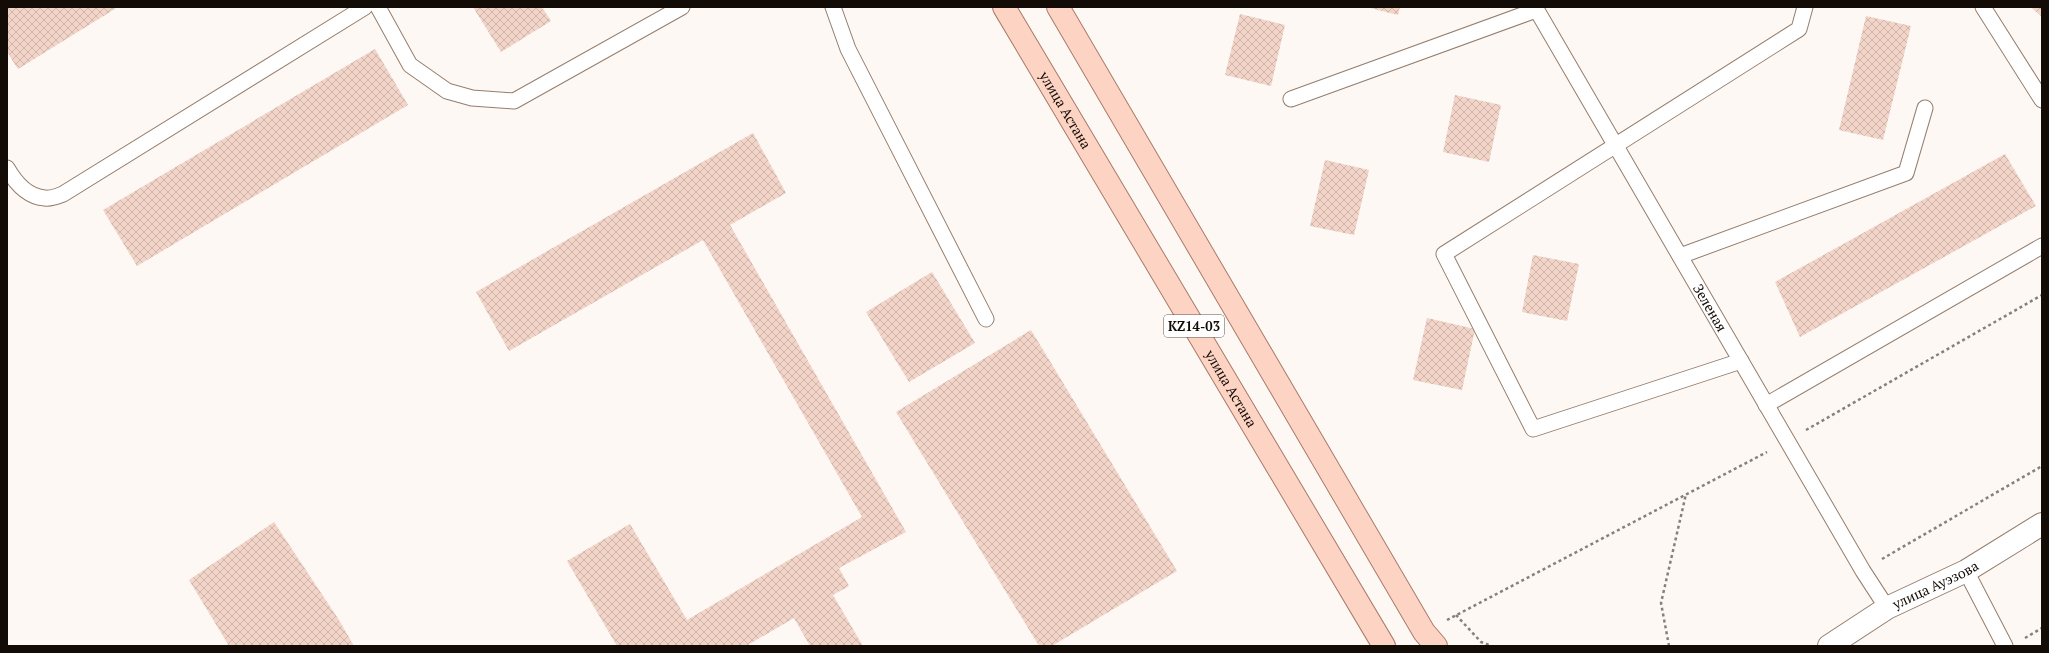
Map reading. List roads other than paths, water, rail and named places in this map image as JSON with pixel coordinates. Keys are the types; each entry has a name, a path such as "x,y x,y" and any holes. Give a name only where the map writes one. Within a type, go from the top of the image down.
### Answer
{"main road":[{"name":"улица Астана","path":"1004,7 1384,646"},
{"name":"KZ14-03","path":"1058,7 1430,639"}],"street":[{"name":"улица Ауэзова","path":"1828,646 1887,608 1966,571 2042,524"}],"lane":[{"path":"7,168 14,180 31,194 45,198 63,194 365,7"},
{"path":"378,7 410,65 447,90 472,98 514,101 682,7"},
{"path":"833,7 848,49 986,319"},
{"path":"1741,361 1533,429 1444,254 1799,29 1805,7"},
{"path":"1983,7 2042,100"},
{"path":"1291,99 1536,9"},
{"name":"Зеленая","path":"1536,9 1863,571 1887,608"},
{"path":"1680,256 1906,174 1925,108"},
{"path":"1766,404 2042,246"},
{"path":"1966,571 2005,646"}]}
